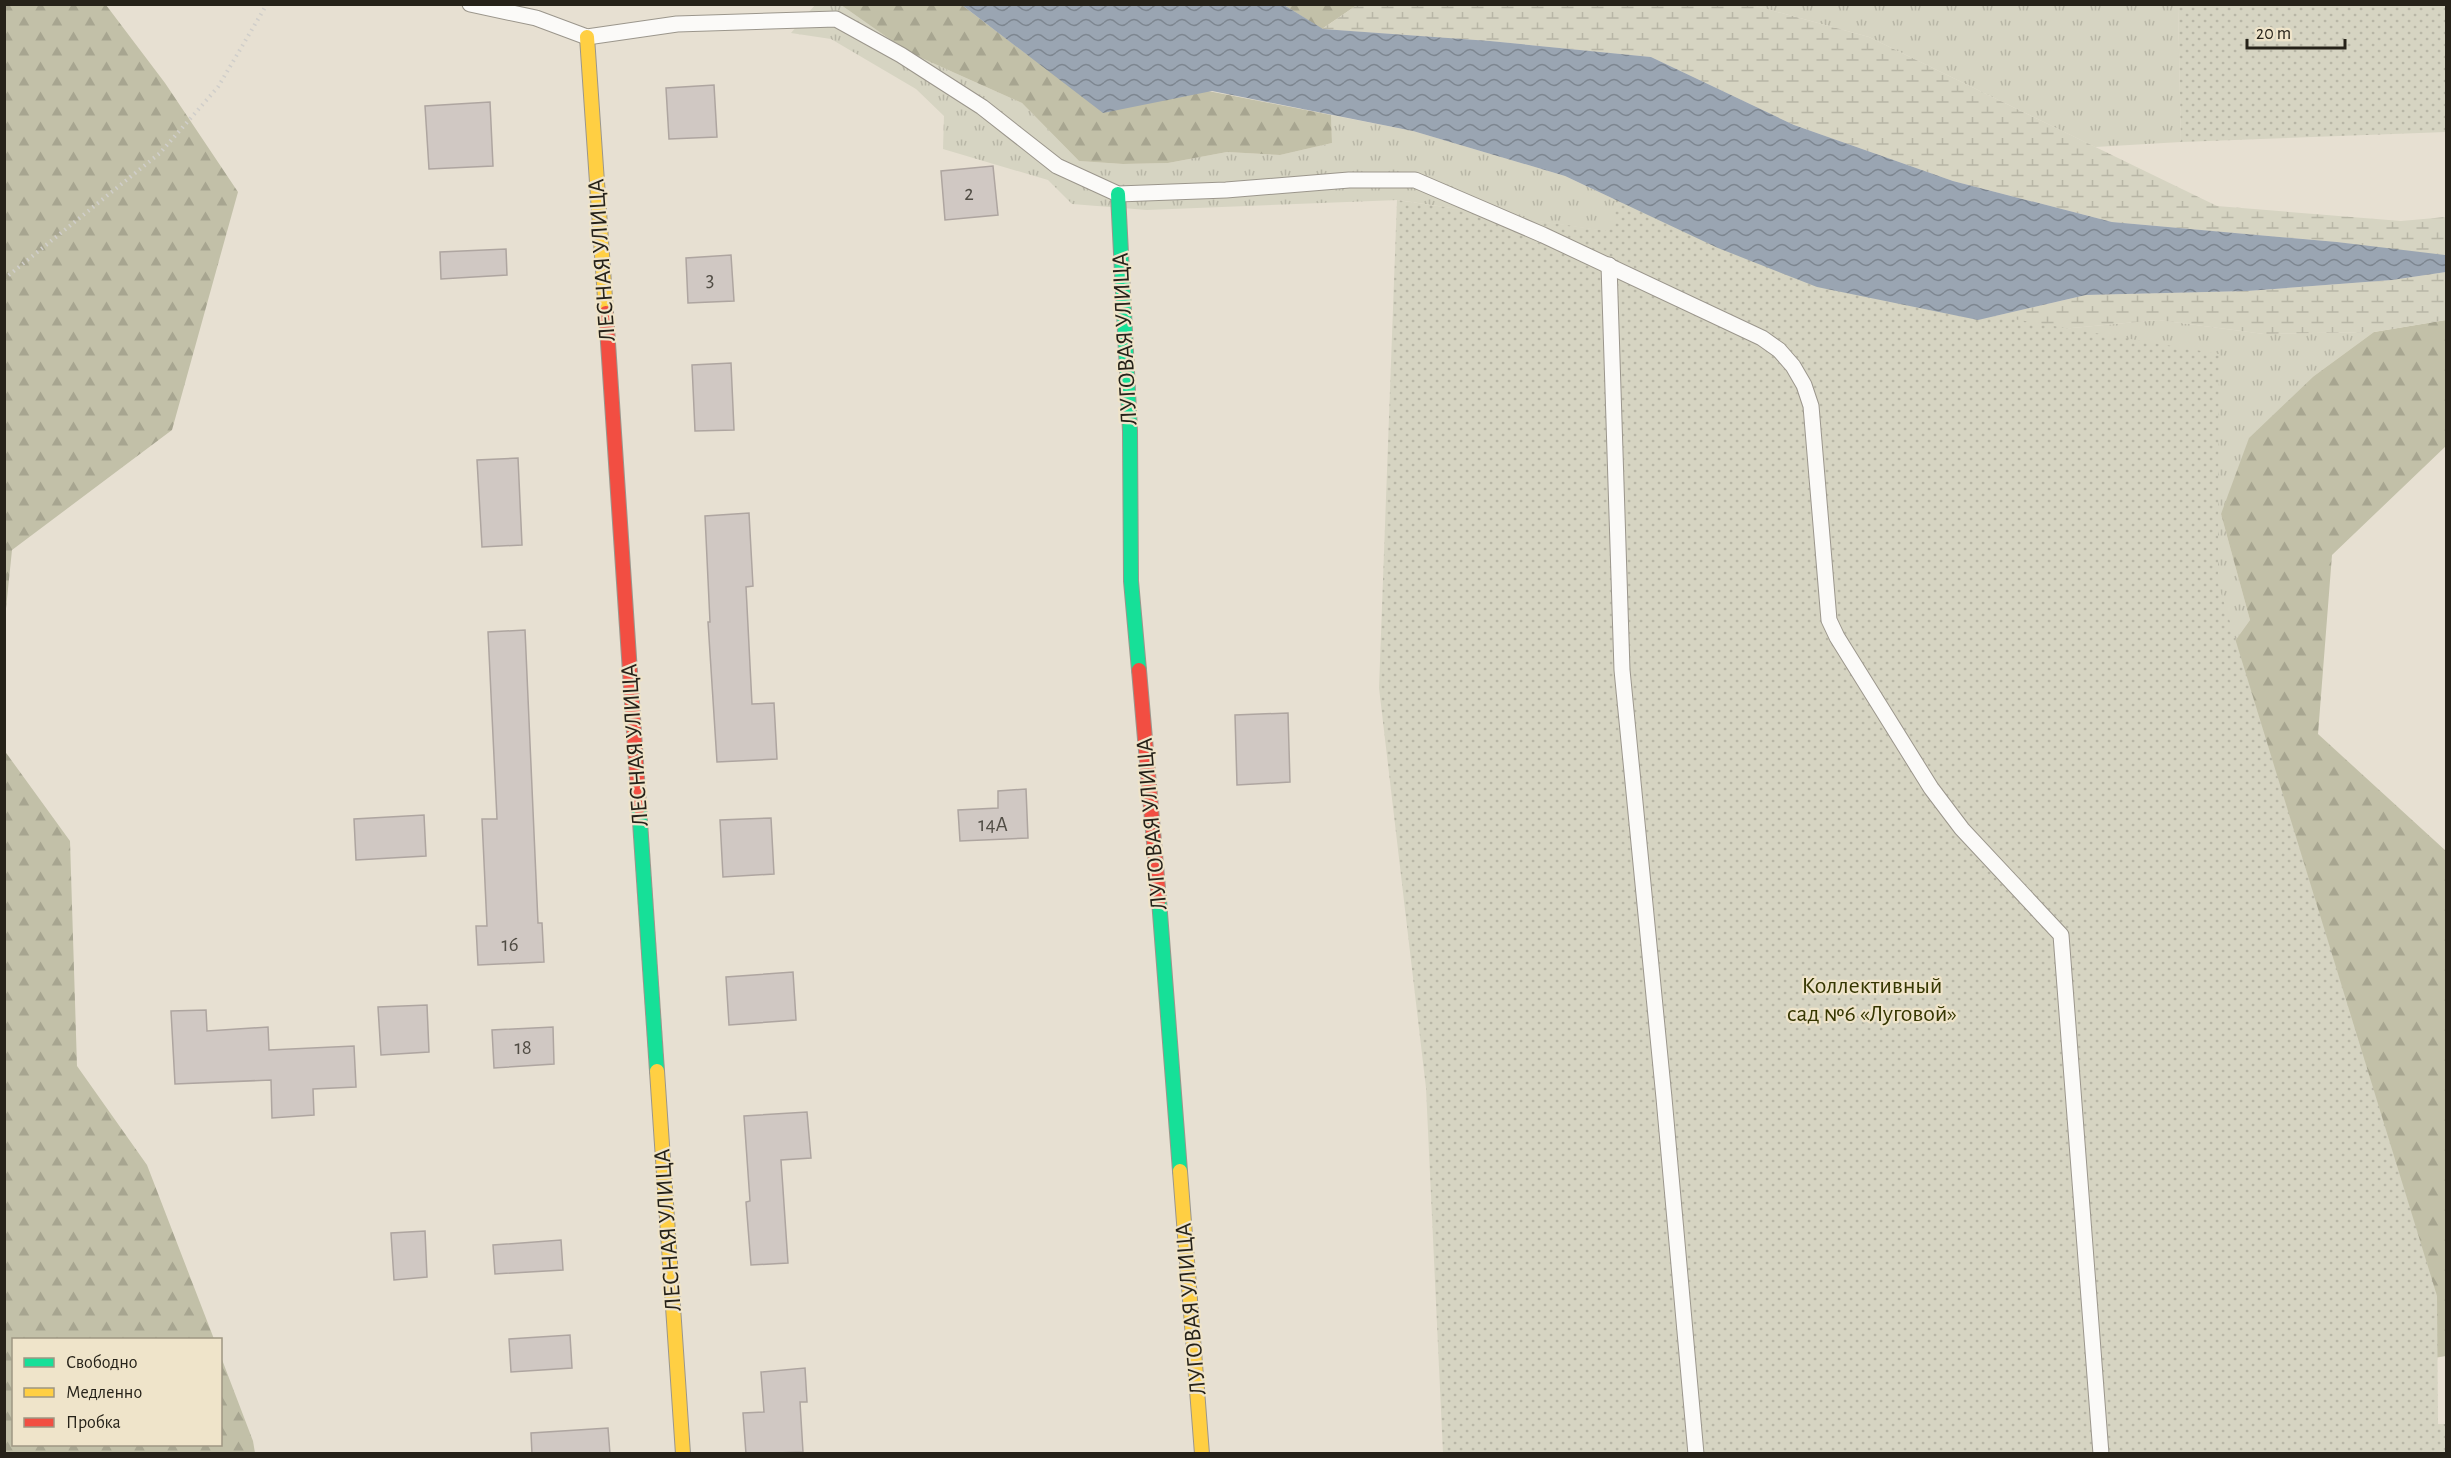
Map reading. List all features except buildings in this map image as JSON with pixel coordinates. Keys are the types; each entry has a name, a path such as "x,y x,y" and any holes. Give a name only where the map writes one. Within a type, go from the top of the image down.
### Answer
{"street":[{"name":"ЛЕСНАЯ УЛИЦА","path":"587,37 683,1454"},
{"name":"ЛУГОВАЯ УЛИЦА","path":"1118,194 1130,431 1131,581 1146,739 1202,1454"}],"lane":[{"path":"470,4 536,18 587,37 677,24 836,19 901,55 982,106 1057,166 1118,194 1226,190 1349,180 1415,180 1609,265 1762,338 1779,350 1793,366 1804,385 1811,406 1829,620 1931,788 1956,821 2061,935 2101,1454"},
{"path":"1609,265 1622,670 1696,1454"}],"path":[{"path":"4,279 159,153 218,87 267,4"}],"green space":[{"path":"5,4 106,5 165,83 238,192 172,430 12,550 5,618"},
{"path":"815,5 841,5 908,52 1022,103 1079,161 1123,164 1168,163 1227,152 1280,155 1332,143 1331,115 1413,131 1565,176 1718,248 1398,200 1147,210 1072,204 1048,180 943,149 944,116 916,89 831,39 791,33"},
{"path":"841,5 962,5 1029,56 1331,115 1332,143 1280,155 1227,152 1168,163 1123,164 1079,161 1022,103 908,52"},
{"path":"1284,5 1357,5 1322,29"},
{"path":"1357,5 1752,5 1869,37 2217,206 2401,221 2446,217 2446,257 2337,242 2112,222 1953,181 1794,125 1651,57 1490,41 1322,29"},
{"path":"1752,5 2178,5 2181,142 2095,147 1869,37"},
{"path":"2178,5 2446,5 2446,132 2181,142"},
{"name":"Коллективный сад №6 «Луговой»","path":"1621,163 1984,314 2219,354 2218,583 2437,1296 2438,1424 2446,1424 2446,1453 1443,1453 1426,1088 1379,688 1397,200 1607,231 1613,220"},
{"path":"2446,272 2446,320 2374,332 2264,334 2158,320 2061,329 1978,320 2086,295 2247,291 2392,280"},
{"path":"2158,320 2264,334 2374,332 2314,376 2221,514 2250,620 2202,687 2061,329"},
{"path":"2446,320 2446,446 2332,555 2318,734 2446,851 2446,1356 2380,1367 2202,687 2250,620 2221,514 2249,438 2314,376 2374,332"},
{"path":"4,750 70,841 77,1066 147,1165 214,1338 12,1338 12,1446 222,1446 222,1360 253,1441 255,1453 5,1453"}],"water":[{"path":"962,5 1284,5 1323,29 1490,41 1651,57 1794,125 1953,181 2112,222 2337,242 2445,255 2446,272 2392,280 2247,291 2086,295 1978,320 1817,287 1718,248 1565,176 1413,131 1212,91 1103,113"}],"traffic: fast":[{"path":"1118,194 1130,431 1131,581 1139,670"},
{"path":"639,807 657,1071"},
{"path":"1159,900 1180,1171"}],"traffic: slow":[{"path":"587,37 606,313"},
{"path":"657,1071 683,1454"},
{"path":"1180,1171 1202,1454"}],"traffic: jam":[{"path":"606,313 639,807"},
{"path":"1139,670 1159,900"}]}
